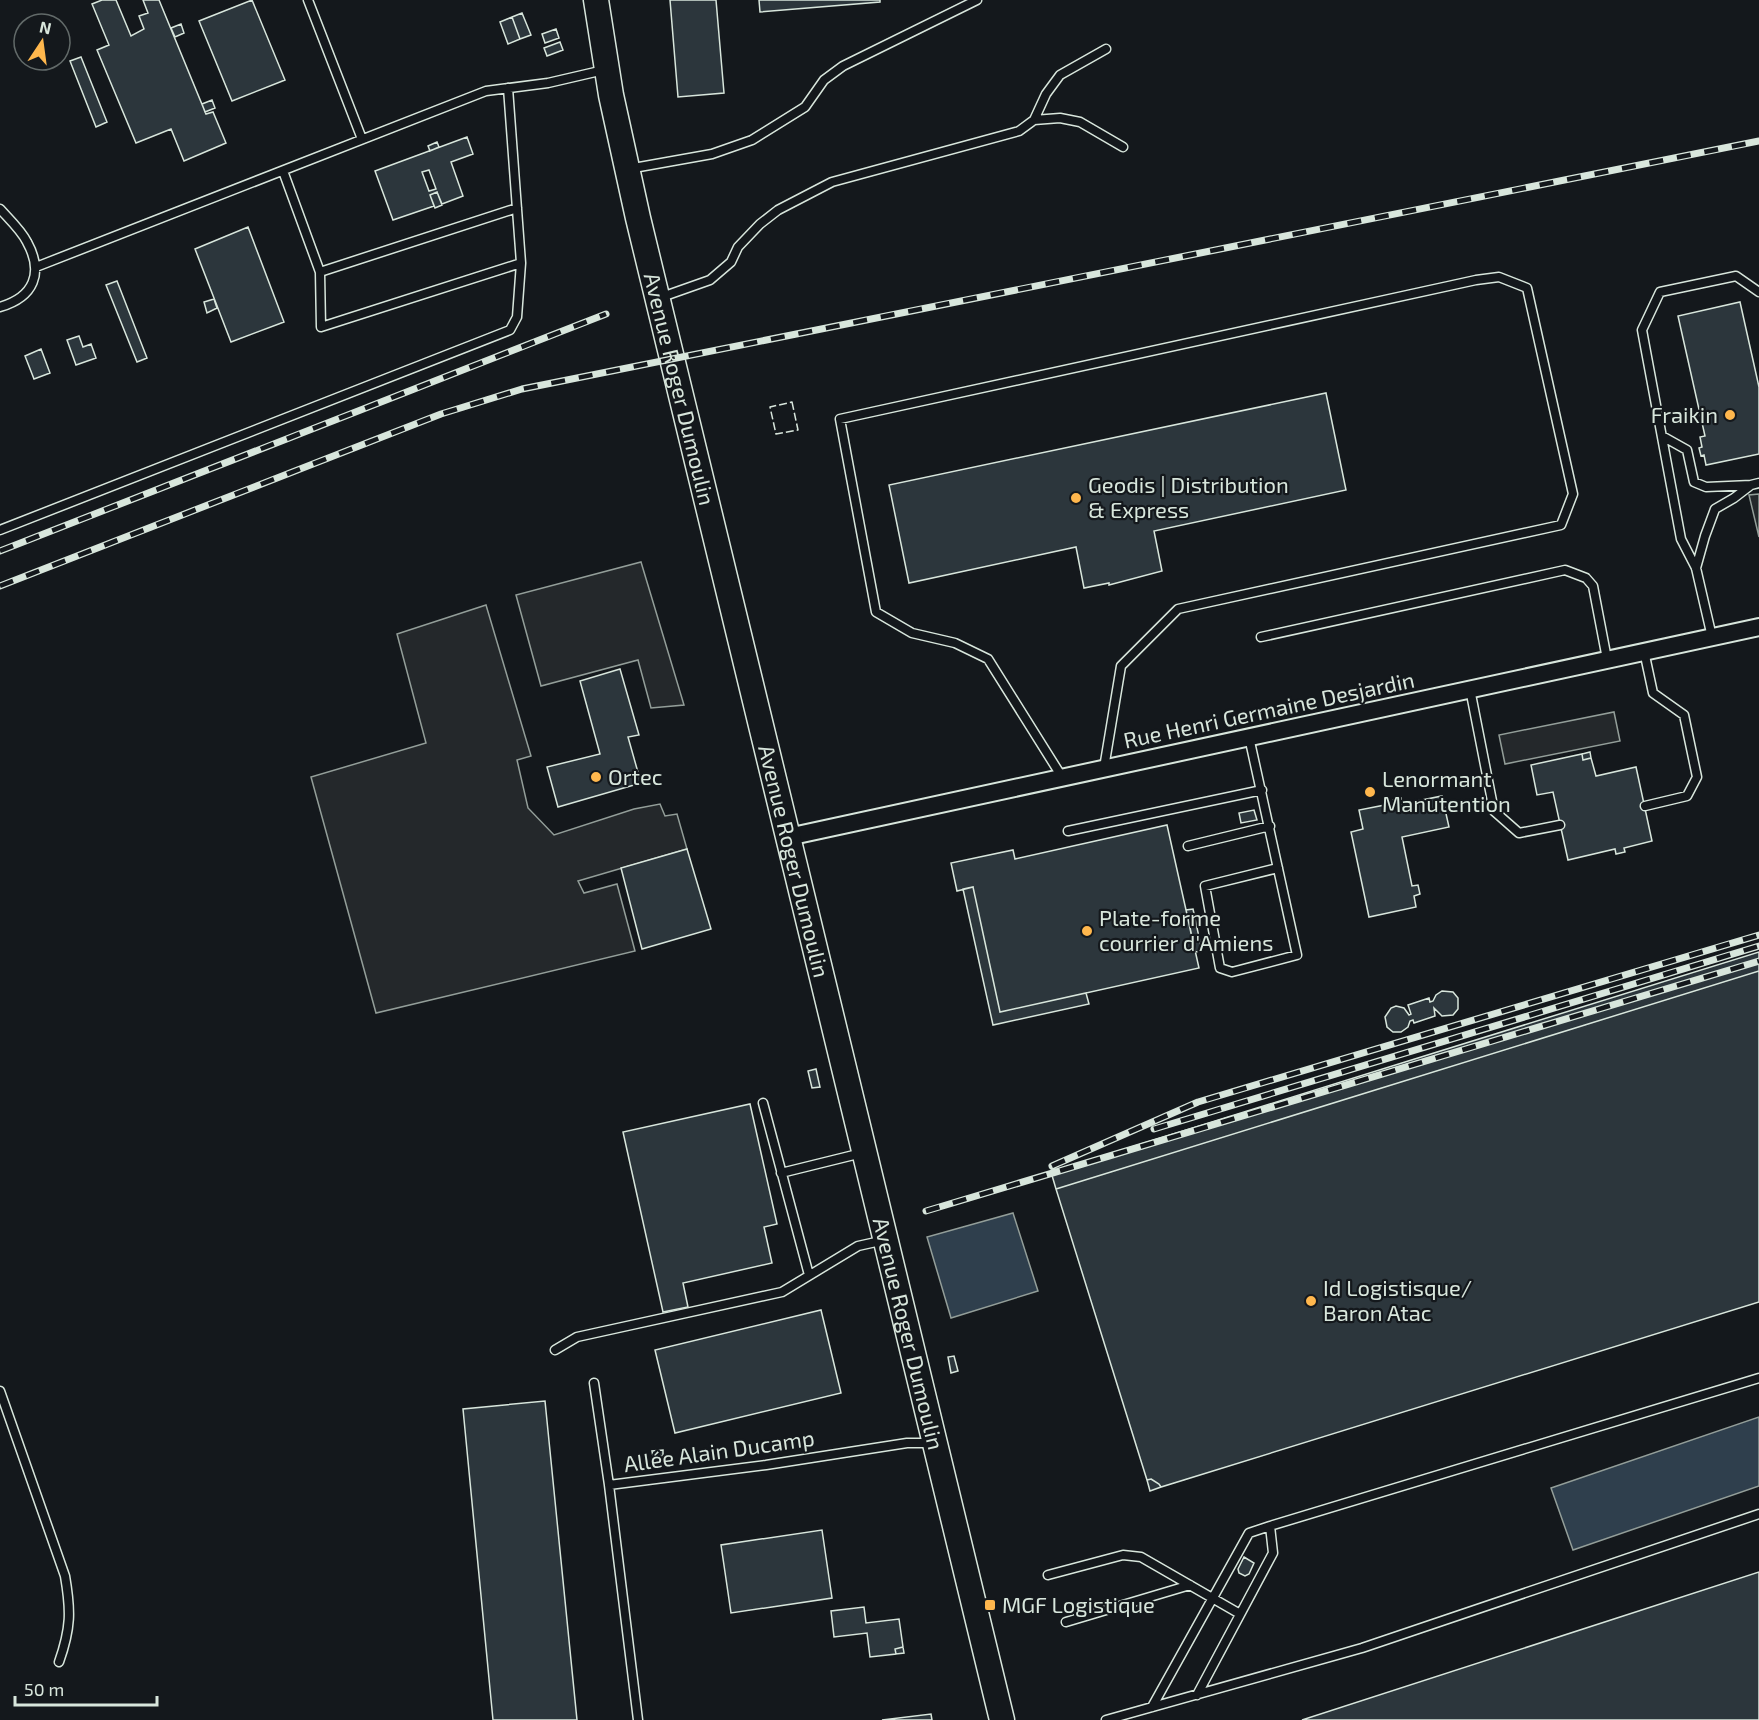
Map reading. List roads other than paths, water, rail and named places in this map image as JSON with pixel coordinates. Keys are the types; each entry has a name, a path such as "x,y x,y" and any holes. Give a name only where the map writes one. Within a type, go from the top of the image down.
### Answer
{"main road":[{"name":"Avenue Roger Dumoulin","path":"596,0 627,169 1002,1720"}],"street":[{"name":"Rue Henri Germaine Desjardin","path":"788,837 1759,627"}],"lane":[{"path":"308,0 362,139"},
{"path":"627,169 712,153 752,140 805,107 824,80 843,66 977,0"},
{"path":"659,298 710,280 731,262 738,247 760,224 778,210 832,182 1019,131 1034,120 1046,94 1060,75 1106,49"},
{"path":"36,267 486,91 548,83 607,69"},
{"path":"0,530 510,330 517,317 521,263 508,88"},
{"path":"1034,120 1060,118 1080,122 1123,147"},
{"path":"282,171 320,272 321,327 521,263"},
{"path":"320,272 517,208"},
{"path":"0,209 27,241 36,267 31,288 10,304 0,307"},
{"path":"1712,637 1696,568 1681,539 1642,330 1660,292 1737,276 1759,292"},
{"path":"1062,777 988,659 955,644 912,633 876,612 840,419 1476,280 1499,277 1527,288 1573,494 1561,525 1178,609 1121,666 1104,768"},
{"path":"1662,436 1687,450 1694,482 1706,488 1755,484"},
{"path":"1696,568 1715,509 1755,484"},
{"path":"1262,637 1565,570 1586,578 1593,586 1607,659"},
{"path":"1644,651 1653,693 1684,715 1697,777 1687,795 1645,806"},
{"path":"1470,689 1494,811 1520,833 1560,825"},
{"path":"1249,737 1270,826 1297,955 1232,972 1220,968 1204,886 1278,868"},
{"path":"1068,831 1262,790"},
{"path":"1188,846 1270,826"},
{"path":"763,1104 809,1275"},
{"path":"781,1173 864,1153"},
{"path":"555,1350 577,1337 782,1292 858,1246 885,1240"},
{"path":"1152,1707 1249,1533 1759,1378"},
{"name":"Allée Alain Ducamp","path":"594,1383 609,1485 766,1465 907,1443 936,1443"},
{"path":"0,1391 65,1576 70,1606 67,1640 59,1662"},
{"path":"609,1485 638,1720"},
{"path":"1106,1720 1362,1648 1759,1514"},
{"path":"1197,1695 1273,1553 1270,1526"},
{"path":"1048,1575 1123,1555 1141,1557 1240,1614"},
{"path":"1066,1622 1190,1585"}],"water":[{"path":"1013,1213 1038,1291 951,1318 927,1237"},
{"path":"1759,1417 1759,1486 1573,1550 1551,1488"}],"railway":[{"path":"0,586 441,414 522,389 1759,141"},
{"path":"0,551 606,314"},
{"path":"1052,1166 1198,1102 1759,935"},
{"path":"1154,1129 1759,946"},
{"path":"926,1211 1759,961"}],"place":[{"name":"Fraikin","path":"1730,415"},
{"name":"Geodis | Distribution & Express","path":"1076,498"},
{"name":"Ortec","path":"596,777"},
{"name":"Lenormant Manutention","path":"1370,792"},
{"name":"Plate-forme courrier d'Amiens","path":"1087,931"},
{"name":"Id Logistisque/ Baron Atac","path":"1311,1301"},
{"name":"MGF Logistique","path":"990,1605"}]}
